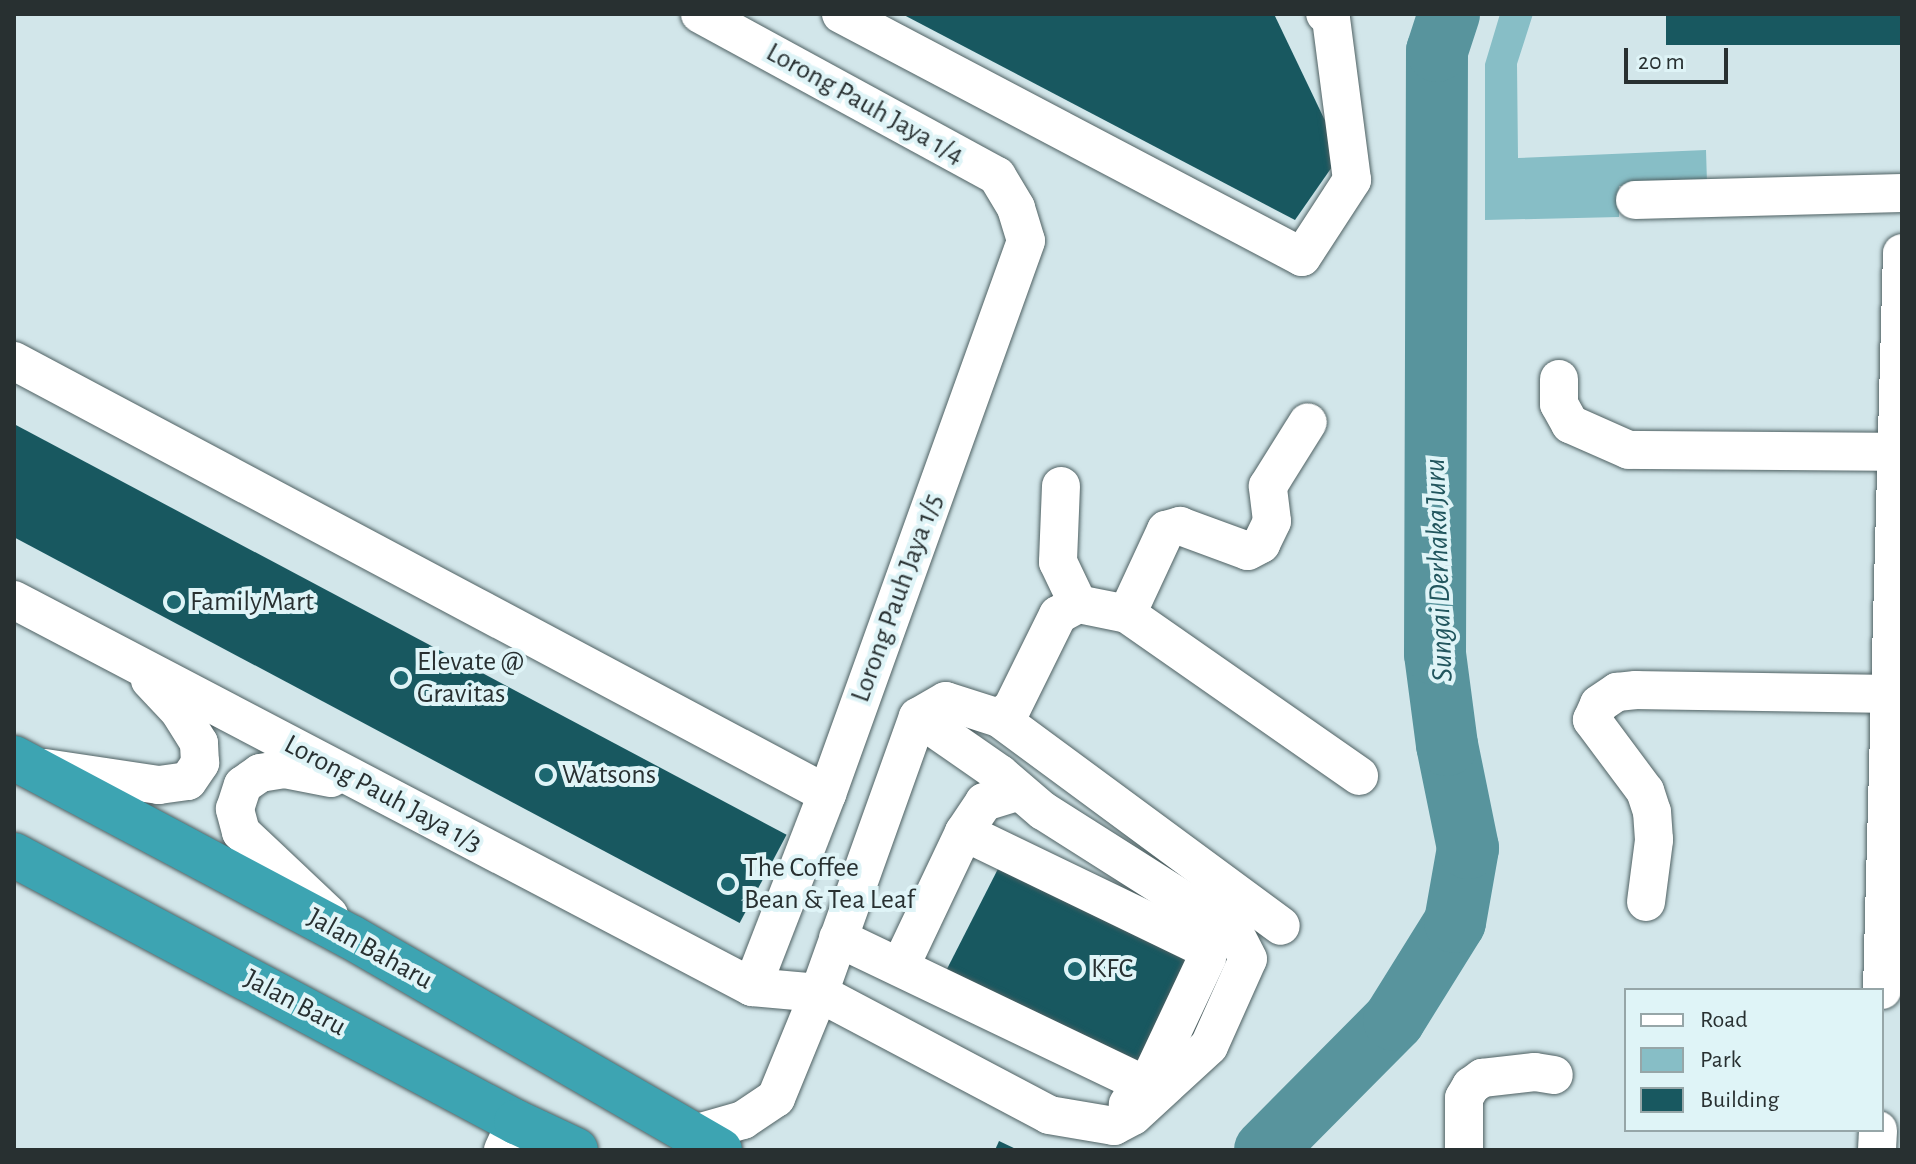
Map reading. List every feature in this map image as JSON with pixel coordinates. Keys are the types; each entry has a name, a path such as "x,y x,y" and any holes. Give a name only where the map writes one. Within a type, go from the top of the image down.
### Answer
{"highway":[{"name":"Jalan Baharu","path":"22,762 351,937 707,1142"},
{"name":"Jalan Baru","path":"14,855 510,1136 576,1150"}],"street":[{"name":"Lorong Pauh Jaya 1/4","path":"700,14 997,176 1016,208"},
{"path":"841,14 1302,257 1352,180 1331,18 1325,14"},
{"path":"1635,200 1902,193"},
{"name":"Lorong Pauh Jaya 1/5","path":"752,987 827,794 1026,241 1016,208"},
{"path":"1882,988 1902,253"},
{"path":"14,361 827,794"},
{"path":"1559,379 1559,404 1570,424 1629,450 1897,452"},
{"path":"1127,614 1166,530 1180,526 1248,551 1261,544 1272,521 1268,486 1308,422"},
{"path":"1061,486 1058,562 1078,604"},
{"name":"Lorong Pauh Jaya 1/3","path":"14,600 752,987"},
{"path":"999,718 1012,708 1058,615 1078,604 1127,614 1359,776"},
{"path":"22,762 159,785 188,781 200,763 199,743 180,712 130,659"},
{"path":"1646,902 1654,840 1652,812 1645,791 1592,720 1599,704 1617,692 1636,690 1890,694"},
{"path":"870,953 918,717 946,701 999,718 1281,926"},
{"path":"752,987 834,1001 1049,1115 1114,1126 1133,1116 1209,1046 1248,959 1234,932 1030,801 1000,774 918,717"},
{"path":"351,937 241,832 235,809 243,785 260,773 285,769 361,784"},
{"path":"707,1142 776,1098 834,1001 984,802 1030,801"},
{"path":"1021,860 1030,801"},
{"path":"964,832 1204,948 1207,958 1151,1077 1141,1083 1114,1126"},
{"path":"1133,914 1151,879"},
{"path":"870,953 1141,1083"},
{"path":"1464,1150 1464,1098 1471,1086 1482,1078 1535,1072 1554,1075"}],"green space":[{"path":"1500,14 1533,14 1517,64 1518,158 1706,150 1707,183 1619,186 1619,217 1485,220 1485,64"}],"building":[{"path":"902,14 1274,14 1341,154 1295,220"},
{"path":"1666,14 1902,14 1902,45 1666,45"},
{"name":"Elevate @ Gravitas","path":"14,424 787,835 740,923 14,537"},
{"name":"KFC","path":"1002,861 1202,963 1144,1075 945,973"},
{"path":"999,1141 1018,1150 995,1150"}],"waterway":[{"name":"Sungai Derhaka Juru","path":"1265,1150 1394,1020 1455,922 1468,848 1447,745 1435,654 1437,51 1449,14"}],"place":[{"name":"FamilyMart","path":"174,602"},
{"name":"Elevate @ Gravitas","path":"401,678"},
{"name":"Watsons","path":"546,775"},
{"name":"The Coffee Bean & Tea Leaf","path":"728,884"},
{"name":"KFC","path":"1075,969"}]}
